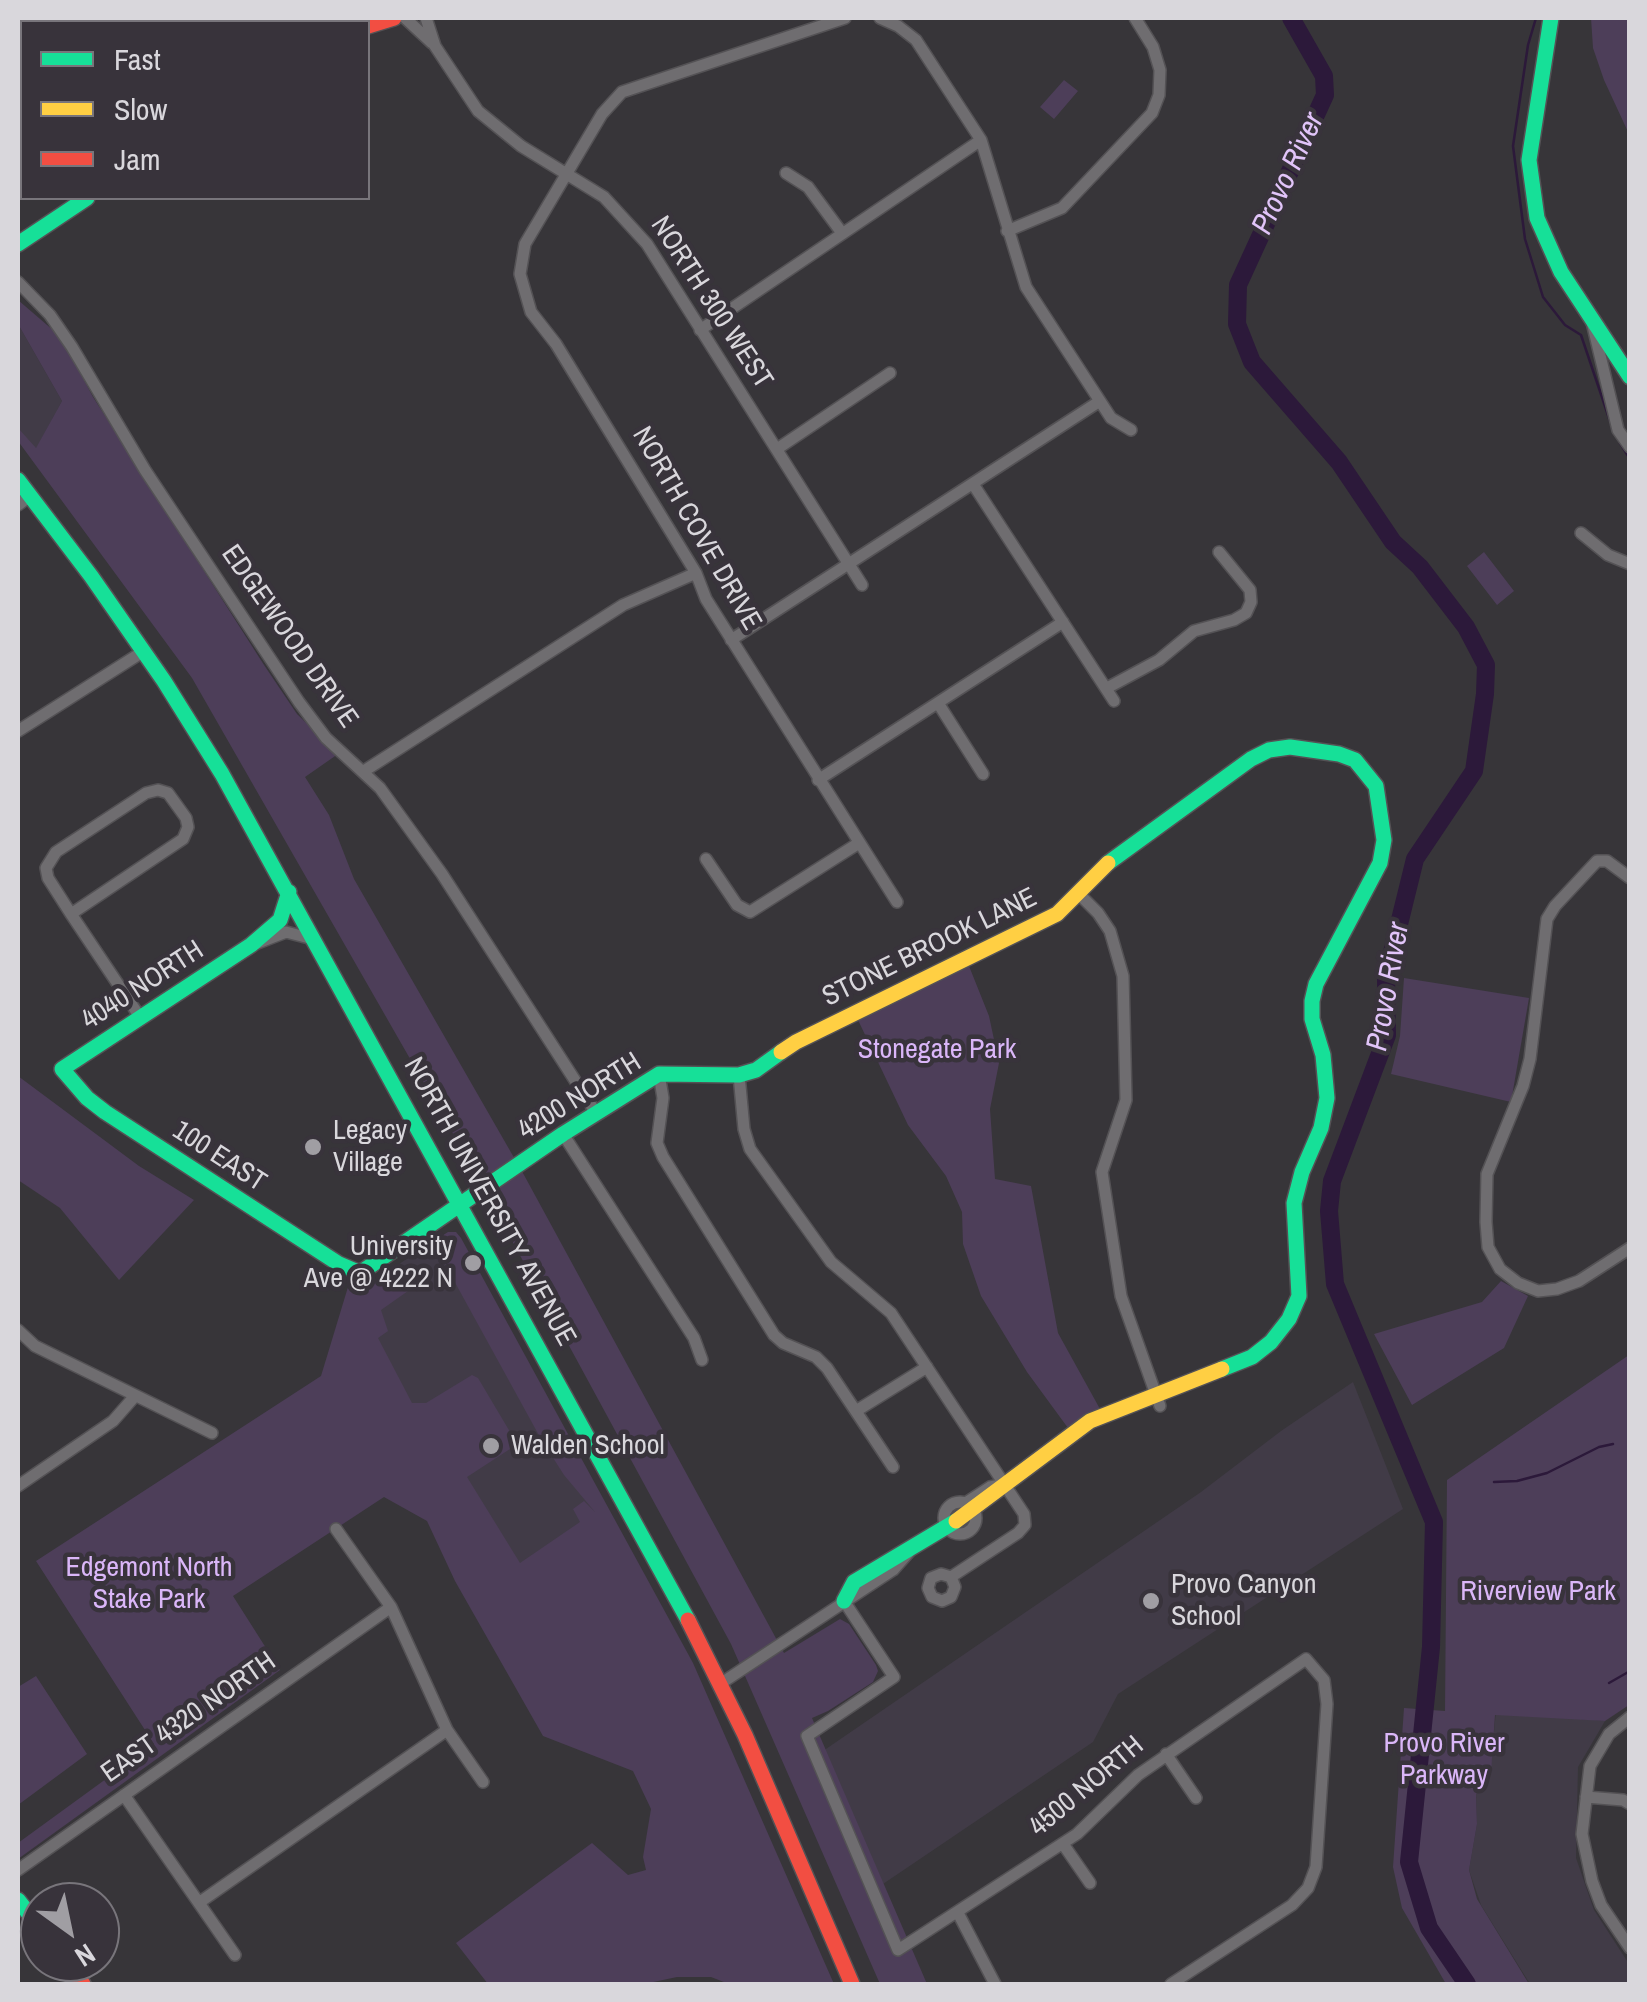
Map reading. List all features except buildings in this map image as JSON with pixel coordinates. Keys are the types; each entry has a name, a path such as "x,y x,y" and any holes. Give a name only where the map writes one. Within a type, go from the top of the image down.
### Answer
{"main road":[{"path":"1551,18 1530,147 1532,194 1542,235 1561,272 1630,377"},
{"path":"18,244 83,200"},
{"name":"NORTH UNIVERSITY AVENUE","path":"18,480 24,500 144,651 214,759 316,940 656,1559 720,1684 852,1984"},
{"name":"STONE BROOK LANE","path":"739,1075 756,1070 796,1042 1057,914 1099,868 1268,750 1290,746 1355,760 1376,786 1384,840 1380,863 1316,984 1312,1001 1327,1098 1321,1128 1294,1203 1299,1296 1289,1320 1252,1357 1157,1400"},
{"name":"4040 NORTH","path":"62,1069 251,945 280,920 289,892"},
{"name":"100 EAST","path":"62,1069 86,1098 105,1112 339,1264 360,1273"},
{"name":"4200 NORTH","path":"360,1273 658,1074 739,1075"},
{"path":"844,1602 854,1582 948,1526 970,1506 1090,1421 1157,1400"}],"street":[{"name":"NORTH 300 WEST","path":"405,18 435,46 478,111 500,132 604,197 647,244 862,585"},
{"name":"NORTH 300 WEST","path":"426,18 435,46"},
{"name":"NORTH COVE DRIVE","path":"845,18 632,87 612,101 524,244 520,274 524,299 556,344 696,573 706,599 731,640 897,902"},
{"path":"1007,231 1062,208 1152,112 1159,95 1160,70 1153,47 1135,18"},
{"path":"888,19 916,40 981,140 1026,286 1115,422 1131,430"},
{"path":"700,330 981,140"},
{"path":"786,173 808,187 842,233"},
{"name":"EDGEWOOD DRIVE","path":"18,282 50,315 72,347 145,470 299,702 326,738 364,770 442,874 596,1113"},
{"path":"1590,314 1618,430 1630,447"},
{"path":"777,449 890,373"},
{"path":"731,640 1100,401"},
{"path":"973,484 1114,701"},
{"path":"1581,532 1608,555 1630,564"},
{"path":"1108,688 1159,660 1194,630 1234,620 1246,612 1251,602 1250,590 1218,552"},
{"path":"364,770 623,605 696,573"},
{"path":"818,780 1063,622"},
{"path":"18,730 144,651"},
{"path":"938,703 983,774"},
{"path":"72,914 180,842 188,827 163,790 149,791 56,852 46,864 48,878 140,1017"},
{"path":"706,859 738,905 750,912 859,842"},
{"path":"1630,878 1607,861 1597,861 1547,919 1530,1059 1487,1174 1486,1222 1488,1247 1500,1269 1518,1284 1538,1291 1578,1281 1630,1248"},
{"path":"1079,894 1110,931 1123,976 1126,1100 1102,1172 1121,1296 1157,1400"},
{"name":"4040 NORTH","path":"251,945 286,932 316,940"},
{"path":"658,1074 662,1098 659,1150 774,1335 783,1344 816,1358 893,1467"},
{"path":"739,1075 750,1149 820,1250 891,1313 1024,1514 1025,1525 1018,1534 950,1578"},
{"path":"563,1134 694,1338 702,1360"},
{"path":"18,1330 35,1346 212,1433"},
{"path":"856,1411 927,1366"},
{"path":"18,1486 113,1421 136,1396"},
{"path":"336,1528 391,1608 447,1730 483,1782"},
{"path":"720,1684 844,1602"},
{"name":"4500 NORTH","path":"844,1602 894,1677 807,1736 898,1950 1063,1844 1138,1774 1306,1659 1324,1680 1328,1704 1316,1866 1305,1892 1292,1906 1171,1984"},
{"name":"EAST 4320 NORTH","path":"18,1870 391,1608"},
{"path":"1630,1716 1609,1734 1596,1754 1588,1775 1582,1834 1592,1881 1615,1930 1630,1948"},
{"path":"200,1902 447,1730"},
{"path":"1166,1754 1196,1798"},
{"path":"124,1795 236,1955"},
{"path":"1586,1797 1624,1800 1630,1804"},
{"path":"1063,1844 1090,1883"},
{"path":"958,1914 995,1984"}],"shaded area":[{"path":"18,324 62,401 36,449 18,432"},
{"name":"Walden School","path":"434,1241 595,1511 575,1652 433,1463 355,1293"},
{"name":"Provo Canyon School","path":"1353,1382 1403,1509 1118,1694 1093,1742 880,1886 823,1751 1201,1492"},
{"path":"1496,1712 1605,1721 1578,1767 1576,1858 1594,1910 1629,1964 1629,1984 1530,1984 1481,1905 1469,1870 1477,1824 1476,1795 1490,1771"}],"green space":[{"path":"1591,18 1628,18 1629,134 1593,48"},
{"path":"1064,80 1078,91 1054,119 1040,107"},
{"path":"18,300 61,337 93,397 264,665 297,714 338,754 305,777 329,815 354,879 524,1175 784,1653 840,1619 849,1624 876,1665 878,1671 873,1682 812,1718 927,1984 880,1984 731,1644 472,1167 192,678 18,441 18,428 36,448 62,401 18,324"},
{"path":"1484,552 1514,591 1497,605 1467,566"},
{"name":"Stonegate Park","path":"969,966 989,1016 999,1063 990,1109 995,1179 1031,1186 1058,1333 1100,1409 1068,1428 1027,1372 981,1296 963,1244 962,1212 946,1176 908,1125 858,1020"},
{"path":"1404,978 1529,998 1511,1102 1391,1074 1400,1036"},
{"path":"18,1076 139,1166 194,1200 119,1280 60,1208 18,1180"},
{"name":"Edgemont North Stake Park","path":"448,1232 456,1232 461,1238 693,1663 834,1984 729,1984 711,1977 677,1977 644,1984 488,1984 456,1943 592,1843 628,1875 646,1870 643,1857 651,1809 633,1771 543,1736 455,1581 427,1521 384,1497 233,1596 280,1670 18,1859 18,1843 154,1744 36,1561 321,1376 348,1287 356,1294 388,1271 399,1275 408,1291 381,1310 388,1331 378,1338 412,1403 426,1403 472,1375 478,1378 519,1447 467,1477 520,1563 580,1522 573,1509 584,1501 595,1512 541,1439 441,1257 436,1254 432,1259 427,1251 426,1246"},
{"path":"1501,1281 1528,1296 1504,1348 1412,1405 1374,1334 1482,1302"},
{"name":"Riverview Park","path":"1629,1355 1629,1705 1605,1721 1495,1715 1491,1773 1482,1780 1476,1795 1477,1824 1469,1870 1477,1899 1529,1984 1446,1984 1402,1908 1393,1867 1404,1708 1445,1711 1447,1480"},
{"path":"36,1676 87,1754 18,1805 18,1687"}],"waterway":[{"name":"Provo River","path":"1291,18 1324,76 1325,95 1238,285 1237,324 1252,362 1339,462 1393,542 1420,567 1466,627 1486,665 1474,771 1415,859 1386,977 1387,1035 1332,1181 1329,1211 1335,1284 1434,1522 1431,1647 1409,1862 1429,1928 1467,1984"},
{"path":"1536,18 1528,45 1513,146 1525,239 1543,297 1565,325 1581,335 1612,427"},
{"path":"1620,443 1630,459"},
{"path":"1494,1482 1547,1473 1613,1444"},
{"path":"1609,1683 1630,1671"}],"traffic: fast":[{"path":"1551,18 1529,160 1537,218 1561,272 1630,377"},
{"path":"18,244 84,200"},
{"path":"18,480 164,681 222,774 688,1620"},
{"path":"1108,863 1269,750 1290,747 1339,754 1355,760 1376,786 1384,840 1380,863 1316,984 1312,1001 1327,1098 1321,1128 1294,1203 1299,1296 1289,1319 1271,1342 1252,1357 1222,1369"},
{"path":"289,892 280,920 251,945 62,1069 105,1112 339,1264 360,1273 563,1134 659,1074 739,1075 756,1070 781,1052"},
{"path":"844,1601 854,1582 956,1521"}],"traffic: slow":[{"path":"781,1052 1057,914 1108,863"},
{"path":"956,1521 1090,1421 1222,1369"}],"traffic: jam":[{"path":"370,25 394,18"},
{"path":"688,1620 745,1735 852,1984"}],"place":[{"name":"Legacy Village","path":"313,1147"},
{"name":"University Ave @ 4222 N","path":"473,1263"},
{"name":"Walden School","path":"491,1446"},
{"name":"Provo Canyon School","path":"1151,1601"}],"park label":[{"name":"Provo River Parkway","path":"1444,1760"}]}
